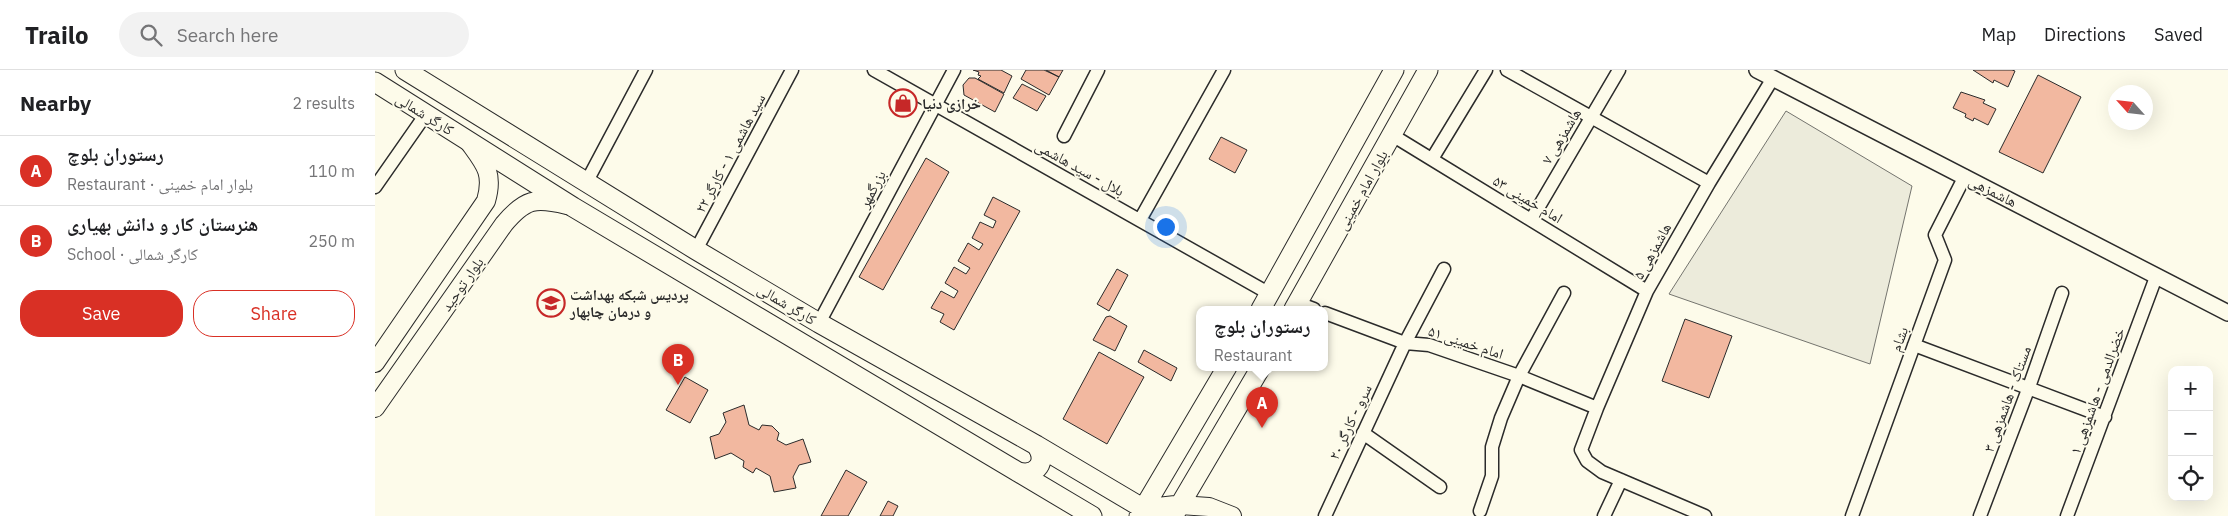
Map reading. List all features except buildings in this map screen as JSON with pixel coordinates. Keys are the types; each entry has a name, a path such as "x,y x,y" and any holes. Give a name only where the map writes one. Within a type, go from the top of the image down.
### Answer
{"main road":[{"name":"کارگر شمالی","path":"405,70 696,250 819,323 1037,445 1141,512"},
{"name":"بلوار امام خمینی","path":"1265,301 1394,70"},
{"name":"بلوار امام خمینی","path":"1303,306 1428,70"},
{"name":"کارگر شمالی","path":"375,82 573,207 1092,516"},
{"name":"بلوار توحید","path":"375,363 486,201 490,186 488,170 469,141"},
{"name":"بلوار توحید","path":"375,408 517,208 534,201 547,200 573,207"},
{"path":"430,285 443,281 449,284 454,296"},
{"path":"1141,512 1225,371"},
{"path":"1177,510 1259,371"},
{"path":"1018,472 1026,474 1033,472 1039,467 1042,460 1041,452 1037,445"},
{"path":"1141,512 1209,507 1232,516"}],"street":[{"path":"586,183 646,70"},
{"name":"سید هاشمی ۱ - کارگر ۲۲","path":"696,250 792,70"},
{"name":"بلال - سید هاشمی","path":"874,70 1140,220 1265,301"},
{"name":"بزرگمهر","path":"819,323 954,70"},
{"path":"1063,136 1098,70"},
{"path":"1140,220 1224,70"},
{"path":"1432,159 1486,70"},
{"path":"1507,70 1709,183"},
{"name":"هاشمزهی ۷","path":"1531,220 1619,70"},
{"name":"هاشمزهی","path":"1757,70 2228,313"},
{"name":"هاشمزهی ۵","path":"1621,480 1602,472 1587,461 1581,450 1647,291 1709,183 1773,78"},
{"path":"375,187 426,114"},
{"name":"امام خمینی ۵۳","path":"1392,135 1647,291"},
{"name":"بشام","path":"1852,516 1945,260 1935,235 1965,176"},
{"name":"سرو - کارگر ۲۰","path":"1325,516 1405,342 1444,268"},
{"name":"خضرالدمی - هاشمزهی ۱","path":"2067,516 2156,277"},
{"path":"1480,511 1492,476 1493,447 1501,418 1519,376 1564,293"},
{"name":"مستاک - هاشمزهی ۳","path":"1980,516 2062,293"},
{"name":"امام خمینی ۵۱","path":"1328,314 1405,342 1429,344 1519,376 1597,408"},
{"path":"1915,345 2105,417"},
{"path":"1363,433 1440,487"},
{"path":"1604,516 1621,480 1705,516"}],"shaded area":[{"path":"1786,111 1912,186 1870,364 1669,294"}],"place":[{"name":"خرازی دنیا","path":"903,103"},
{"name":"پردیس شبکه بهداشت و درمان چابهار","path":"551,303"},
{"name":"هنرستان کار و دانش بهیاری","path":"678,385"},
{"name":"رستوران بلوچ","path":"1262,428"}]}
